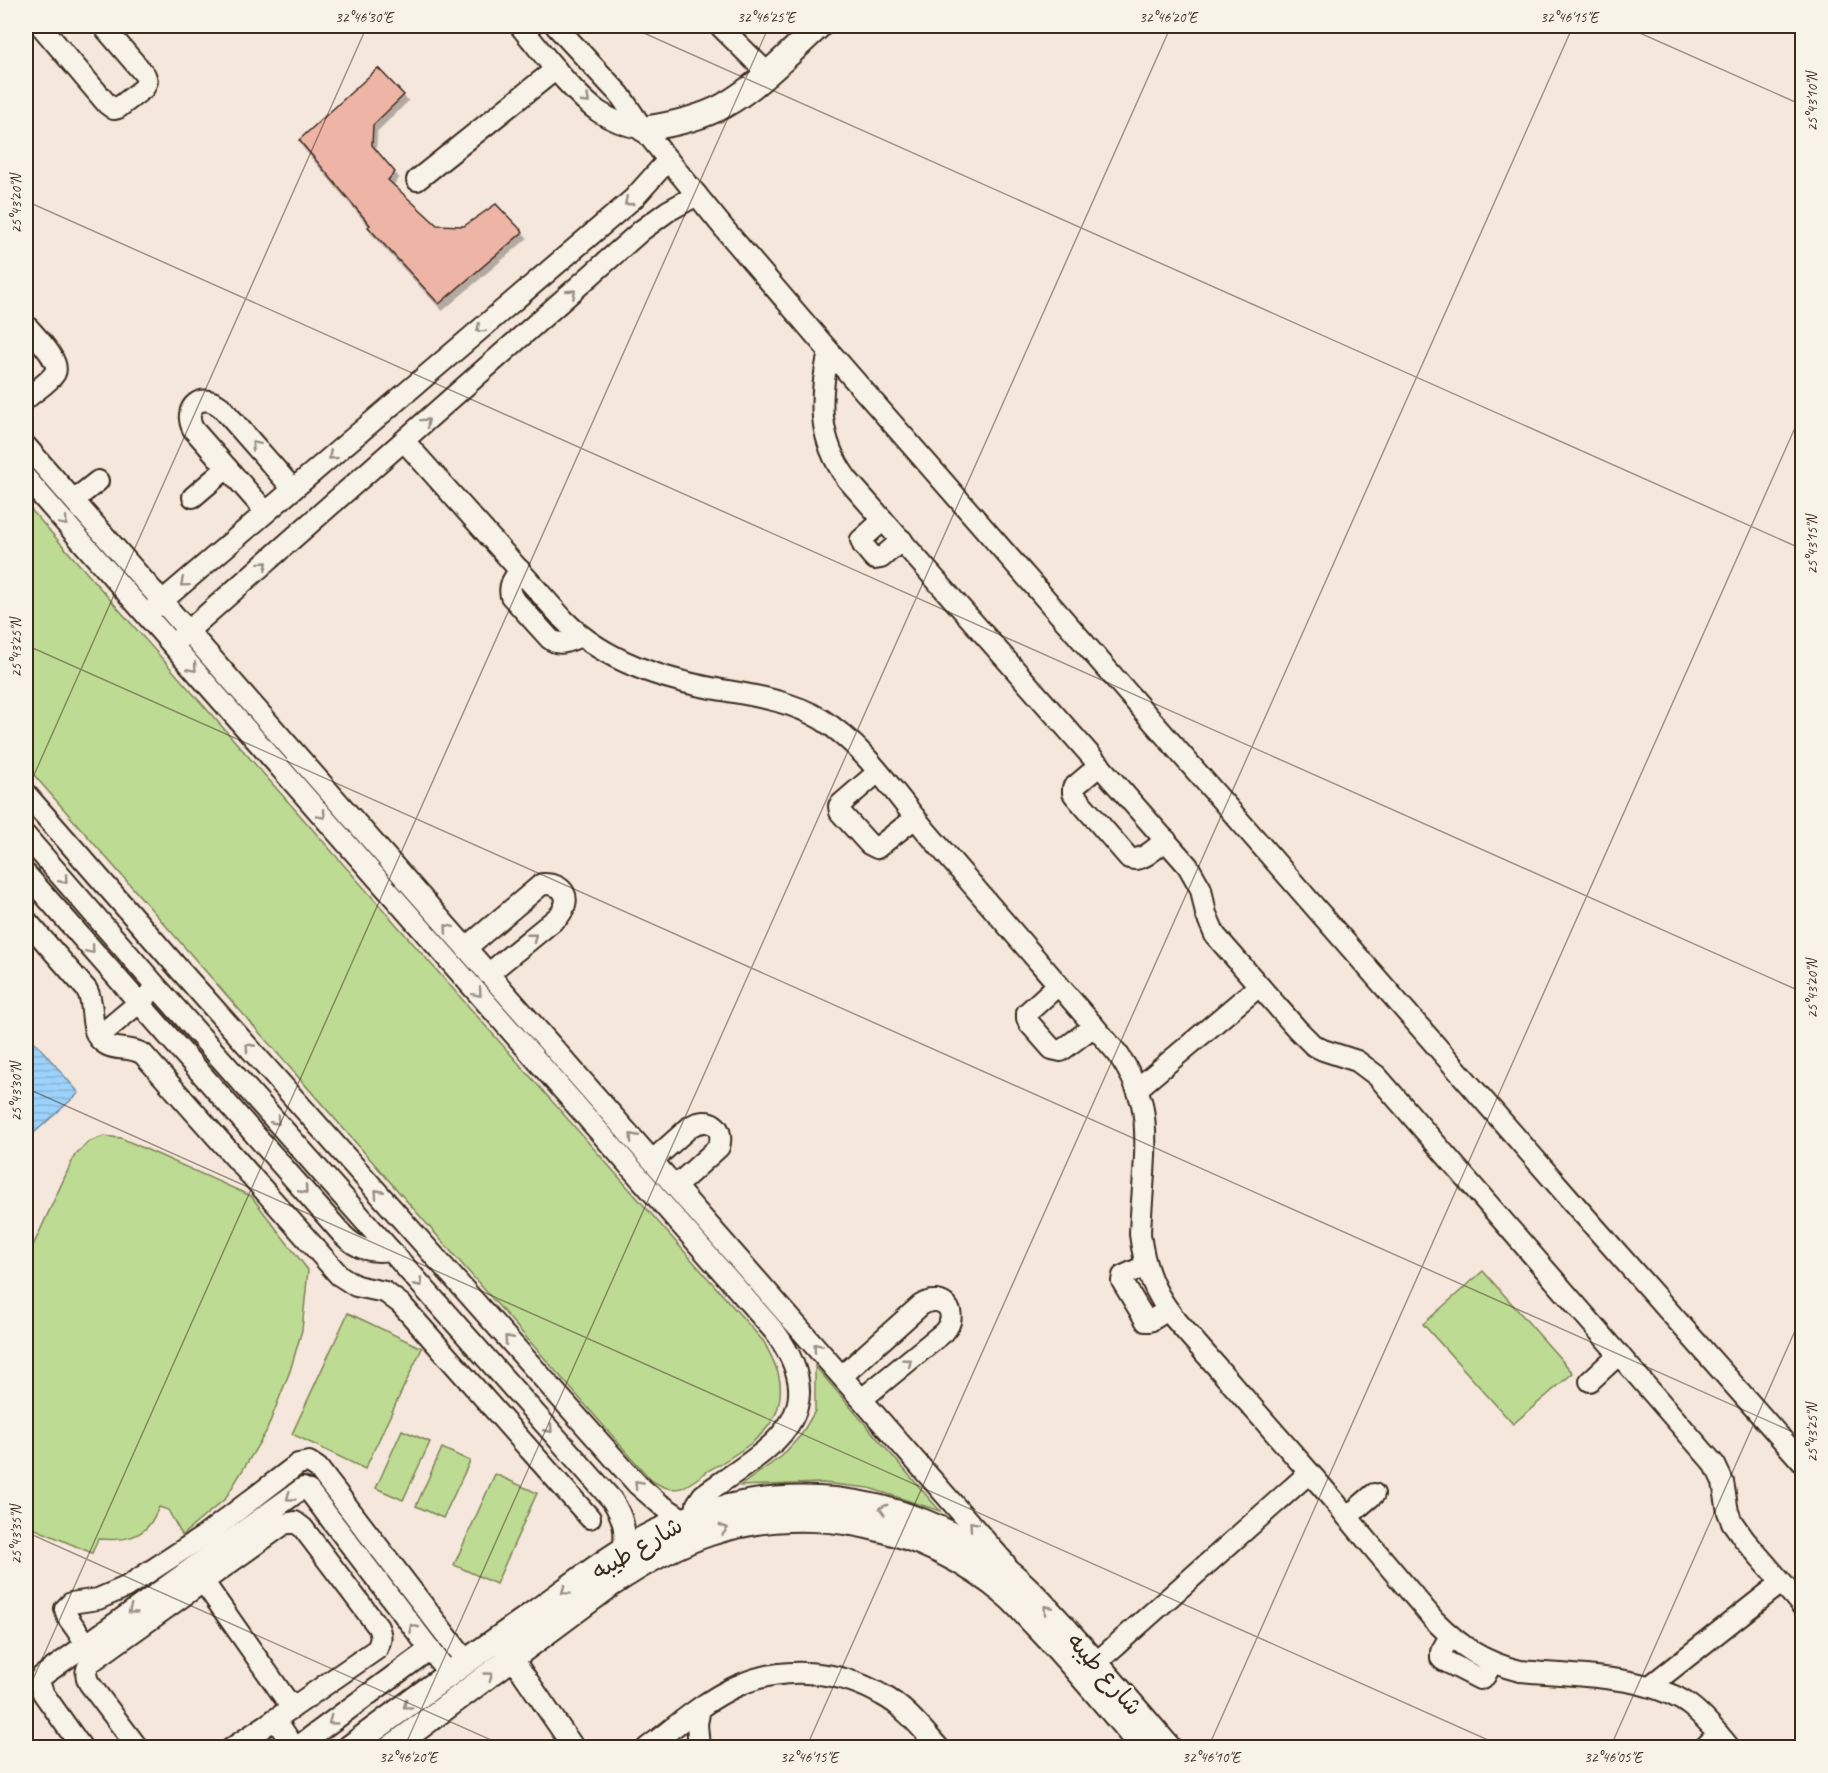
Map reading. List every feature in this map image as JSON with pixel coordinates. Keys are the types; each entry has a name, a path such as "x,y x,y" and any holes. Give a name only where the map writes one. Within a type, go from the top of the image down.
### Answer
{"main road":[{"path":"643,129 685,120 721,107 767,73 819,26"},
{"name":"شارع طيبه","path":"349,1748 498,1638 623,1550 653,1534 690,1518 738,1504 772,1499 823,1498 875,1506 902,1514 979,1551 1025,1585 1169,1748"},
{"name":"شارع طيبه","path":"391,1748 619,1579 647,1562 688,1542 735,1526 762,1521 816,1518 870,1526 920,1542 945,1553 989,1581 1010,1597 1054,1644 1143,1748"}],"street":[{"path":"41,26 110,107 118,108 144,88 147,81 145,75 103,26"},
{"path":"519,26 588,103 621,123 643,129"},
{"path":"556,26 620,95 668,160 829,351 1803,1462"},
{"path":"720,26 767,73"},
{"path":"417,180 556,69"},
{"path":"146,615 627,203 646,186 668,160"},
{"path":"172,645 642,230 668,211 697,195"},
{"path":"26,325 55,360 56,368 50,378 26,399"},
{"path":"829,351 823,387 823,423 831,454 838,467 1188,866 1201,889 1209,925 1259,986 1313,1045 1357,1061 1377,1076 1715,1465 1723,1482 1732,1522 1781,1583 1803,1606"},
{"path":"266,512 193,429 190,414 193,406 207,400 215,402 293,489"},
{"path":"404,441 564,620 581,636 615,657 657,674 798,707 821,719 842,735 878,772 1130,1071 1137,1089 1144,1122 1140,1234 1145,1266 1154,1289 1168,1310 1450,1636 1468,1650 1492,1663 1520,1671 1622,1680 1650,1686 1688,1704 1704,1718 1718,1743"},
{"path":"26,446 1025,1585"},
{"path":"194,497 227,468"},
{"path":"26,478 744,1296 784,1345 792,1359 799,1391 789,1427 773,1444 704,1495 690,1518 660,1504 638,1485 26,794"},
{"path":"74,500 98,481"},
{"path":"883,520 861,540 862,545 873,557 881,558 902,540"},
{"path":"1100,765 1074,788 1073,793 1129,858 1133,860 1141,858 1166,840"},
{"path":"878,772 839,806 840,812 869,844 877,848 915,818"},
{"path":"26,836 612,1500 624,1524 626,1537 623,1550"},
{"path":"26,874 351,1242 359,1248 370,1251 390,1250"},
{"path":"466,948 542,884 552,884 561,889 566,898 565,908 559,916 488,974"},
{"path":"26,920 87,990 92,1004 92,1024 98,1037 108,1046 129,1048 143,1054 339,1275 356,1286 385,1292 401,1304 590,1518"},
{"path":"98,1037 179,969"},
{"path":"1058,985 1027,1013 1029,1023 1052,1049 1061,1051 1094,1026"},
{"path":"1137,1089 1259,986"},
{"path":"653,1160 691,1126 706,1121 714,1125 719,1131 721,1140 719,1147 676,1186"},
{"path":"1145,1266 1123,1276 1122,1281 1146,1321 1168,1310"},
{"path":"842,1376 921,1305 937,1300 945,1304 952,1318 950,1326 862,1399"},
{"path":"1590,1381 1619,1354"},
{"path":"86,1643 68,1617 65,1609 67,1605 98,1599 126,1587 204,1536 298,1464 309,1462 318,1467 458,1668"},
{"path":"1096,1663 1309,1473"},
{"path":"82,1748 43,1693 39,1682 45,1672 300,1489 305,1488 309,1491 430,1649 458,1668"},
{"path":"1347,1517 1374,1494"},
{"path":"138,1748 89,1683 87,1666 284,1524 295,1522 303,1528 378,1627 381,1642 377,1649 232,1748"},
{"path":"203,1581 284,1714 295,1748 430,1649"},
{"path":"1650,1686 1781,1583"},
{"path":"498,1638 574,1748"},
{"path":"646,1748 700,1708 738,1685 767,1676 797,1672 827,1674 857,1683 884,1696 917,1723 939,1748"},
{"path":"699,1748 697,1724 700,1708"}],"green space":[{"path":"26,504 764,1342 778,1373 780,1398 774,1418 748,1446 681,1488 669,1488 651,1480 26,766"},
{"path":"104,1136 121,1138 251,1196 308,1270 302,1330 290,1371 266,1432 225,1499 182,1535 168,1510 159,1507 144,1530 132,1537 98,1539 92,1553 26,1525 26,1261 75,1155 88,1142"},
{"path":"1483,1271 1573,1373 1513,1424 1423,1324"},
{"path":"348,1313 422,1348 365,1469 292,1434"},
{"path":"815,1366 940,1511 869,1488 823,1483 740,1486 782,1456 801,1435 815,1411"},
{"path":"402,1430 430,1442 403,1500 376,1488"},
{"path":"442,1448 470,1461 443,1518 416,1506"},
{"path":"495,1474 537,1493 496,1584 454,1565"}],"water":[{"path":"35,1042 79,1093 26,1140 26,1050"}],"building":[{"path":"378,68 404,95 373,125 372,145 395,172 388,180 437,225 464,226 496,204 523,232 439,304 368,227 370,225 299,140"}]}
